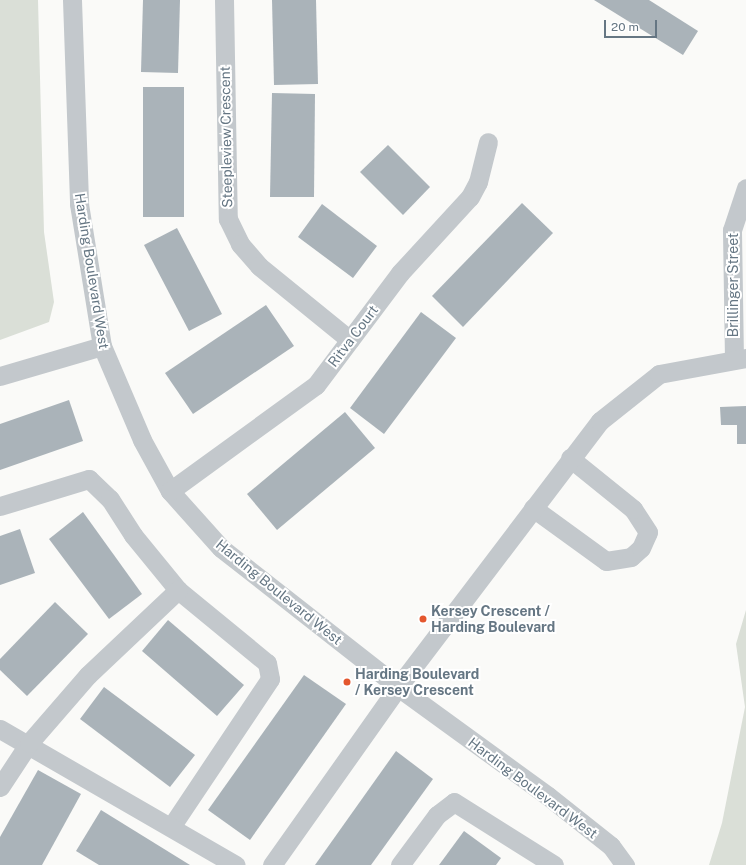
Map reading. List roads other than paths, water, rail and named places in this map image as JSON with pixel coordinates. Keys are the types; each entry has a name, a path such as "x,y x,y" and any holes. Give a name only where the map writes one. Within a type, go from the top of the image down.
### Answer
{"street":[{"name":"Harding Boulevard West","path":"72,0 79,204 102,346 142,440 170,491 221,548 398,687 553,801 611,846 625,865"},
{"name":"Steepleview Crescent","path":"224,0 228,219 240,244 259,266 284,290 350,340"},
{"name":"Ritva Court","path":"170,491 316,385 400,273 470,197 478,182 488,142"},
{"name":"Brillinger Street","path":"740,359 732,230 746,188"},
{"path":"0,376 102,346"},
{"path":"272,865 398,687 600,420 659,374 740,359"},
{"path":"532,508 606,561 631,557 641,548 648,532 633,509 570,458"},
{"path":"0,506 89,479 110,499 133,535 178,590 267,664 270,679 171,827"},
{"path":"0,787 30,743 88,675 178,590"},
{"path":"0,730 30,743 236,865"},
{"path":"400,865 437,814 454,802 554,865"}],"place":[{"name":"Kersey Crescent / Harding Boulevard","path":"423,619"},
{"name":"Harding Boulevard / Kersey Crescent","path":"347,682"}]}
